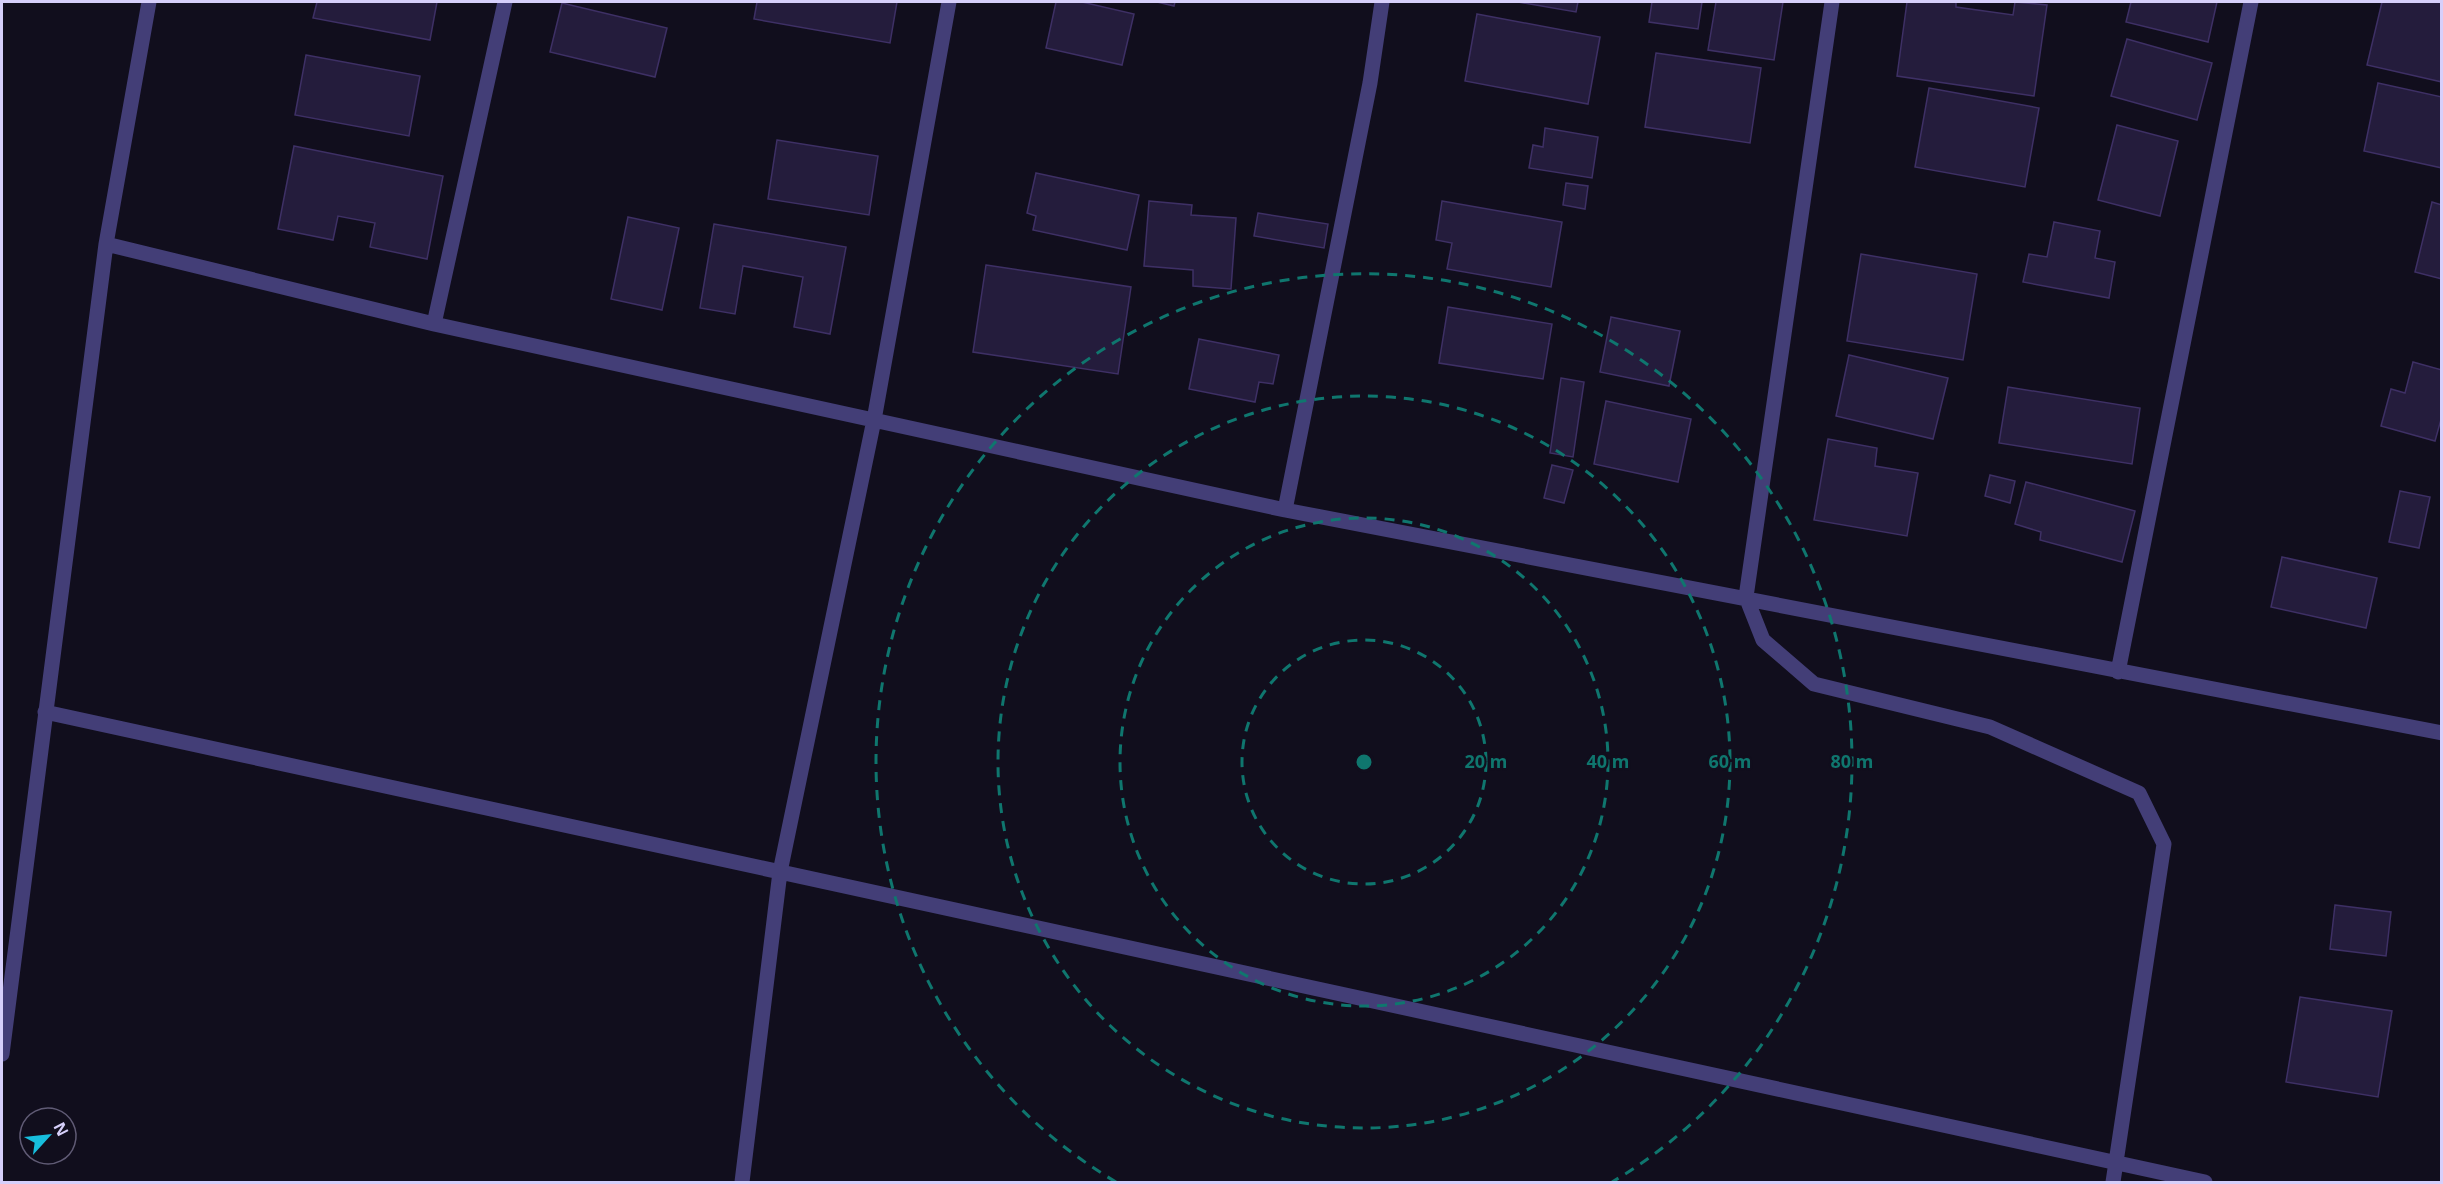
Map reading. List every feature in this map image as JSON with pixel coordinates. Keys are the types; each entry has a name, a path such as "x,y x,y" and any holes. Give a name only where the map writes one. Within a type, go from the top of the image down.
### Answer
{"street":[{"path":"2,1054 106,244 149,2"},
{"path":"434,324 505,2"},
{"path":"742,1182 780,872 874,420 949,2"},
{"path":"1285,510 1370,83 1382,2"},
{"path":"1832,2 1746,597 1762,640 1814,684 1989,727 2139,793 2164,844 2113,1182"},
{"path":"2118,672 2251,2"},
{"path":"106,244 434,324 1285,510 1746,597 2118,672 2442,733"},
{"path":"45,712 2116,1165 2205,1182"}],"building":[{"path":"317,2 437,2 430,40 313,18"},
{"path":"757,2 897,2 890,43 754,19"},
{"path":"1056,2 1082,2 1134,14 1122,65 1046,48"},
{"path":"1157,2 1175,2 1174,6"},
{"path":"1518,2 1578,2 1576,12"},
{"path":"1652,2 1702,2 1698,29 1649,22"},
{"path":"1716,2 1783,2 1774,60 1708,50"},
{"path":"1907,2 1956,2 1956,7 2013,15 2015,2 2047,5 2034,96 1897,76"},
{"path":"2131,2 2217,2 2208,42 2126,22"},
{"path":"2382,2 2442,2 2442,82 2367,65"},
{"path":"562,3 667,28 655,77 550,52"},
{"path":"1477,14 1600,37 1588,104 1465,81"},
{"path":"2127,39 2212,63 2197,120 2111,96"},
{"path":"1656,53 1761,68 1750,143 1645,127"},
{"path":"306,55 420,76 409,136 295,115"},
{"path":"2378,83 2442,97 2442,168 2364,151"},
{"path":"1929,88 2039,108 2025,187 1915,167"},
{"path":"2117,125 2178,141 2160,216 2098,200"},
{"path":"1545,128 1598,137 1592,178 1529,168 1533,145 1543,147"},
{"path":"777,140 878,156 869,215 768,199"},
{"path":"294,146 443,176 427,259 370,247 375,223 338,216 333,240 278,229"},
{"path":"1036,173 1139,195 1127,250 1033,230 1036,216 1027,213"},
{"path":"1566,183 1588,186 1585,209 1563,205"},
{"path":"1149,201 1192,205 1191,215 1236,218 1231,289 1193,286 1193,270 1144,266"},
{"path":"1442,201 1562,222 1551,287 1447,269 1452,243 1436,240"},
{"path":"2432,202 2442,205 2442,279 2415,272"},
{"path":"1258,213 1328,224 1324,248 1254,236"},
{"path":"628,217 679,228 662,310 611,299"},
{"path":"2054,222 2100,231 2095,258 2115,262 2109,298 2023,282 2029,254 2047,257"},
{"path":"714,224 846,247 830,334 794,327 803,277 743,266 735,314 700,308"},
{"path":"1861,254 1977,274 1963,360 1847,341"},
{"path":"986,265 1131,287 1118,374 973,352"},
{"path":"1448,307 1552,324 1543,379 1439,363"},
{"path":"1611,317 1680,331 1669,386 1600,372"},
{"path":"1199,339 1279,355 1273,384 1259,382 1255,402 1189,389"},
{"path":"1849,355 1948,378 1933,439 1836,416"},
{"path":"2413,362 2442,370 2442,416 2435,441 2381,426 2391,389 2405,393"},
{"path":"1561,378 1584,382 1573,457 1550,453"},
{"path":"2008,387 2140,408 2132,464 1999,443"},
{"path":"1606,401 1691,419 1678,482 1594,464"},
{"path":"1828,439 1877,448 1875,466 1918,473 1907,536 1814,520"},
{"path":"1552,465 1573,470 1564,503 1544,498"},
{"path":"1990,475 2015,481 2010,503 1985,496"},
{"path":"2026,482 2135,511 2122,562 2040,540 2041,532 2015,524"},
{"path":"2400,491 2430,497 2419,548 2389,542"},
{"path":"2282,557 2377,578 2366,628 2271,607"},
{"path":"2335,905 2391,912 2386,956 2330,949"},
{"path":"2300,997 2392,1011 2378,1097 2286,1082"}]}
